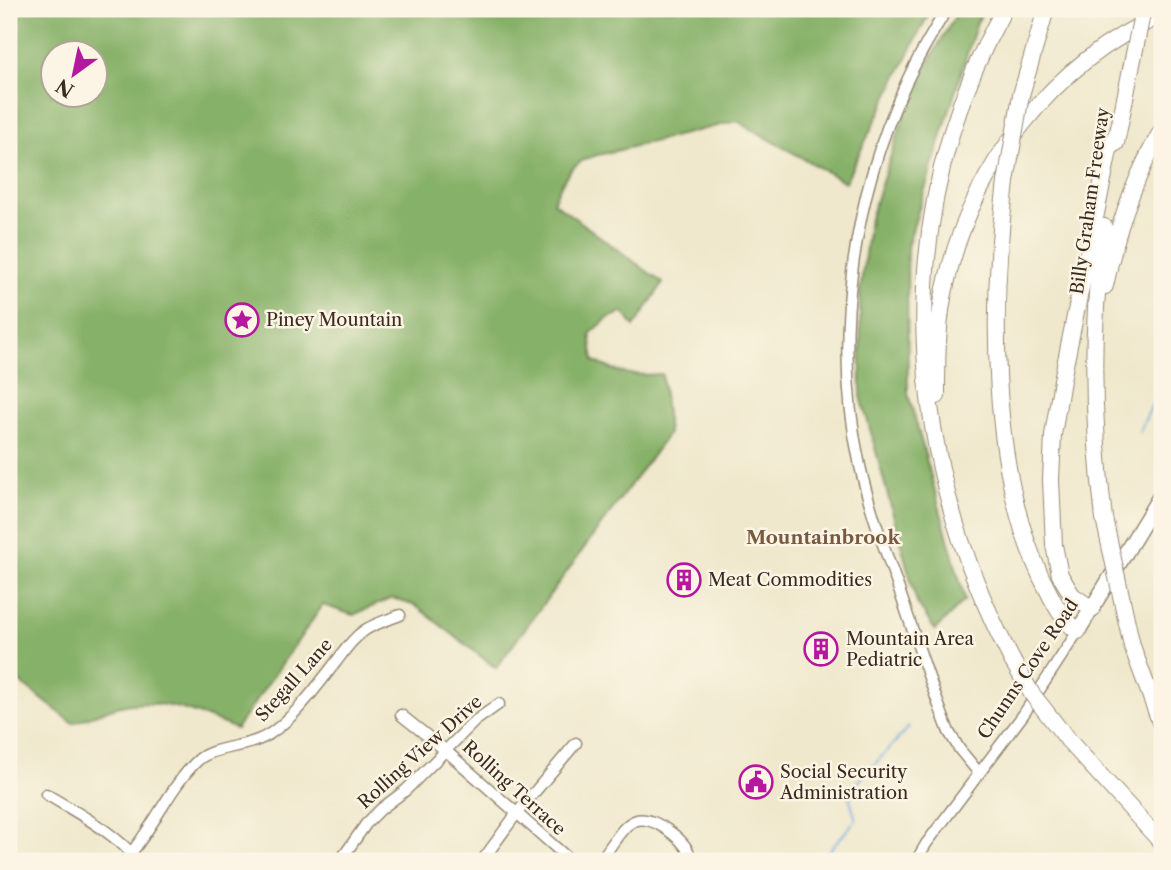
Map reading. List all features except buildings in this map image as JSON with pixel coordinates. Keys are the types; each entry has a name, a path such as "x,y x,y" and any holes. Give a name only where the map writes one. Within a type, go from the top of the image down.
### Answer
{"highway":[{"path":"1004,9 980,58 944,159 926,267 923,306 927,387 943,476 951,513 980,593 1013,662 1032,694 1068,740 1162,843"},
{"path":"1046,9 1021,95 1006,182 1000,231 997,327 1002,419 1019,516 1037,569 1062,617 1078,631"},
{"name":"Billy Graham Freeway","path":"1143,9 1117,133 1096,282 1094,420 1104,518 1132,646 1162,727"},
{"path":"943,476 945,463 937,411 941,316 945,285 957,243 978,195 1000,156 1024,122 1060,84 1102,49 1162,15"},
{"path":"1095,336 1122,217 1142,168 1162,130"},
{"path":"1092,609 1068,590 1057,563 1051,512 1052,446 1062,380 1109,150 1117,133"}],"main road":[{"name":"Chunns Cove Road","path":"1078,631 1162,493"}],"street":[{"path":"947,9 918,57 901,94 874,166 865,199 850,300 848,334 851,415 869,504 937,701 954,741 979,773"},
{"name":"Stegall Lane","path":"135,857 176,788 197,760 205,755 260,741 275,731 352,642 376,624 400,615"},
{"name":"Chunns Cove Road","path":"916,861 1023,715 1078,631"},
{"name":"Rolling View Drive","path":"340,861 381,808 406,790 475,721 499,704"},
{"name":"Rolling Terrace","path":"401,715 445,750 571,861"},
{"path":"482,861 517,813 576,743"},
{"path":"46,793 105,831 135,857"},
{"path":"600,861 628,824 639,818 651,819 676,836 688,849 691,861"}],"green space":[{"path":"9,9 931,9 845,182 737,121 596,155 579,163 567,175 553,202 663,283 634,327 623,312 608,318 590,334 594,361 627,374 662,374 668,434 496,668 416,606 392,598 353,615 323,605 236,729 180,708 150,703 120,706 73,723 9,674"},
{"path":"959,9 985,9 977,22 907,247 908,393 965,600 935,630 917,603 861,396 860,291 870,218 913,89"}],"waterway":[{"path":"1139,432 1162,385"},
{"path":"820,861 856,820 848,793 909,727"}],"place":[{"name":"Piney Mountain","path":"242,320"},
{"name":"Meat Commodities","path":"684,580"},
{"name":"Mountain Area Pediatric","path":"821,649"},
{"name":"Social Security Administration","path":"756,782"}],"district":[{"name":"Mountainbrook","path":"823,537"}]}
